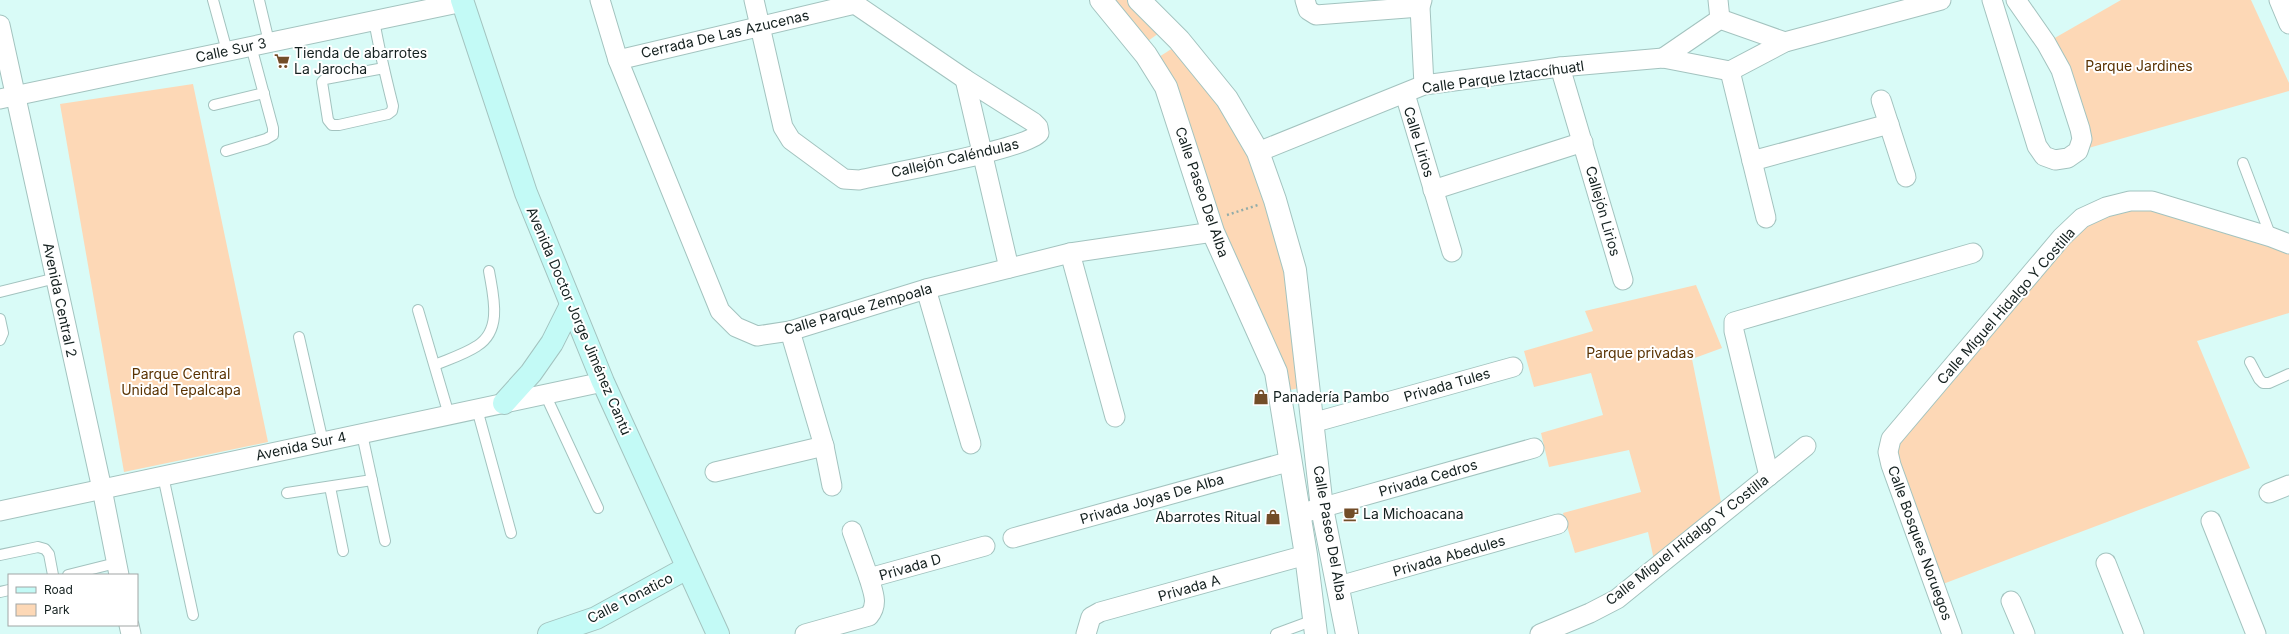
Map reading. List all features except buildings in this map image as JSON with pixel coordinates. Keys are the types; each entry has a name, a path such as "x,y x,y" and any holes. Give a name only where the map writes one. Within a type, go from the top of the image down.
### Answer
{"main road":[{"name":"Avenida Doctor Jorge Jiménez Cantú","path":"462,1 526,193 603,382 718,634"},
{"path":"504,403 531,373 552,343 571,304"},
{"name":"Calle Tonatico","path":"549,634 596,618 687,568"}],"street":[{"name":"Calle Parque Zempoala","path":"600,0 618,60 720,311 736,327 757,336 790,331 926,289 1070,253 1211,226"},
{"name":"Callejón Caléndulas","path":"754,0 786,134 791,140 844,179 859,180 982,154 1035,138 1039,133 1038,127 852,2"},
{"name":"Calle Paseo Del Alba","path":"1101,0 1146,55 1166,87 1211,226 1276,372 1306,555 1315,627"},
{"name":"Calle Paseo Del Alba","path":"1139,0 1179,40 1227,99 1258,152 1275,200 1295,270 1322,508 1339,586 1347,634"},
{"path":"1305,0 1308,10 1316,15 1421,4 1424,85"},
{"path":"1718,0 1720,19 1785,42"},
{"path":"1766,218 1730,71 1785,42 1941,0"},
{"path":"1992,0 2037,146 2044,156 2055,160 2068,158 2078,151 2082,139 2061,70 2046,43 2016,0"},
{"path":"2279,0 2289,24"},
{"name":"Calle Sur 3","path":"8,97 462,1"},
{"name":"Cerrada De Las Azucenas","path":"618,60 852,2"},
{"name":"Calle Parque Iztaccíhuatl","path":"1663,58 1720,19"},
{"name":"Avenida Central 2","path":"0,25 8,97 56,278 118,569"},
{"path":"1701,32 1699,53 1703,66"},
{"path":"1146,55 1150,45 1157,40 1163,38 1179,40"},
{"name":"Calle Parque Iztaccíhuatl","path":"1258,152 1424,85 1560,67 1663,58 1730,71"},
{"path":"1452,252 1433,190 1583,142 1560,67"},
{"path":"965,79 1009,268"},
{"name":"Calle Lirios","path":"1404,94 1433,190"},
{"path":"1881,100 1906,177"},
{"path":"1752,161 1889,124"},
{"name":"Callejón Lirios","path":"1583,142 1623,280"},
{"name":"Calle Miguel Hidalgo Y Costilla","path":"1888,452 1891,439 2062,237 2082,218 2106,207 2130,201 2152,201 2271,237 2289,244"},
{"path":"1070,253 1115,417"},
{"path":"1769,476 1734,332 1734,322 1973,253"},
{"path":"926,289 971,444"},
{"path":"790,331 824,446 832,486"},
{"name":"Privada Tules","path":"1312,423 1513,367"},
{"name":"Avenida Sur 4","path":"0,511 603,382"},
{"path":"715,472 824,446"},
{"name":"Calle Miguel Hidalgo Y Costilla","path":"1540,634 1590,613 1617,599 1806,446"},
{"name":"Privada Cedros","path":"1299,514 1534,448"},
{"name":"Calle Bosques Noruegos","path":"1888,452 1952,634"},
{"name":"Privada Joyas De Alba","path":"1013,538 1291,461"},
{"path":"2269,493 2289,485"},
{"path":"2211,521 2256,634"},
{"name":"Privada Abedules","path":"1339,586 1558,524"},
{"path":"852,531 869,578"},
{"name":"Privada D","path":"805,634 869,616 874,610 875,600 869,578 985,546"},
{"name":"Privada A","path":"1086,634 1091,617 1100,612 1306,555"},
{"path":"2106,563 2134,634"},
{"path":"2011,601 2025,634"}],"lane":[{"path":"213,0 227,51"},
{"path":"226,151 266,139 273,135 264,93 260,44 260,0"},
{"path":"374,20 384,68 392,111 388,114 339,125 332,124 328,120 322,82 325,80 384,68"},
{"path":"214,104 264,93"},
{"path":"2243,163 2271,237"},
{"path":"435,365 478,345 490,330 496,307 490,271"},
{"path":"0,292 56,278"},
{"path":"418,310 449,415"},
{"path":"0,319 3,333 0,340"},
{"path":"299,337 323,442"},
{"path":"2250,362 2259,379 2263,383 2269,383 2289,374"},
{"path":"545,394 598,508"},
{"path":"477,409 511,533"},
{"path":"362,434 385,541"},
{"path":"163,476 194,615"},
{"path":"287,493 372,480"},
{"path":"330,487 343,551"},
{"path":"0,555 38,547 45,549 49,554 53,574"},
{"path":"76,574 118,569"},
{"path":"1276,634 1315,627"}],"path":[{"path":"1211,226 1275,200"}],"green space":[{"path":"1106,0 1132,0 1162,31 1145,43"},
{"name":"Parque Jardines","path":"2121,0 2251,0 2289,83 2289,91 2078,151 2046,43"},
{"path":"1176,46 1227,106 1271,194 1304,387 1285,391 1159,57"},
{"name":"Parque Central Unidad Tepalcapa","path":"193,84 268,442 124,472 60,104"},
{"path":"2130,201 2289,244 2289,313 2197,341 2250,468 1935,587 1891,439 2062,237"},
{"name":"Parque privadas","path":"1696,285 1722,348 1692,359 1721,502 1654,560 1648,532 1575,553 1563,513 1641,492 1629,450 1549,467 1541,433 1603,415 1591,373 1534,387 1524,351 1593,331 1585,311"}],"place":[{"name":"Tienda de abarrotes La Jarocha","path":"282,61"},
{"name":"Panadería Pambo","path":"1261,397"},
{"name":"La Michoacana","path":"1351,514"},
{"name":"Abarrotes Ritual","path":"1273,517"}]}
